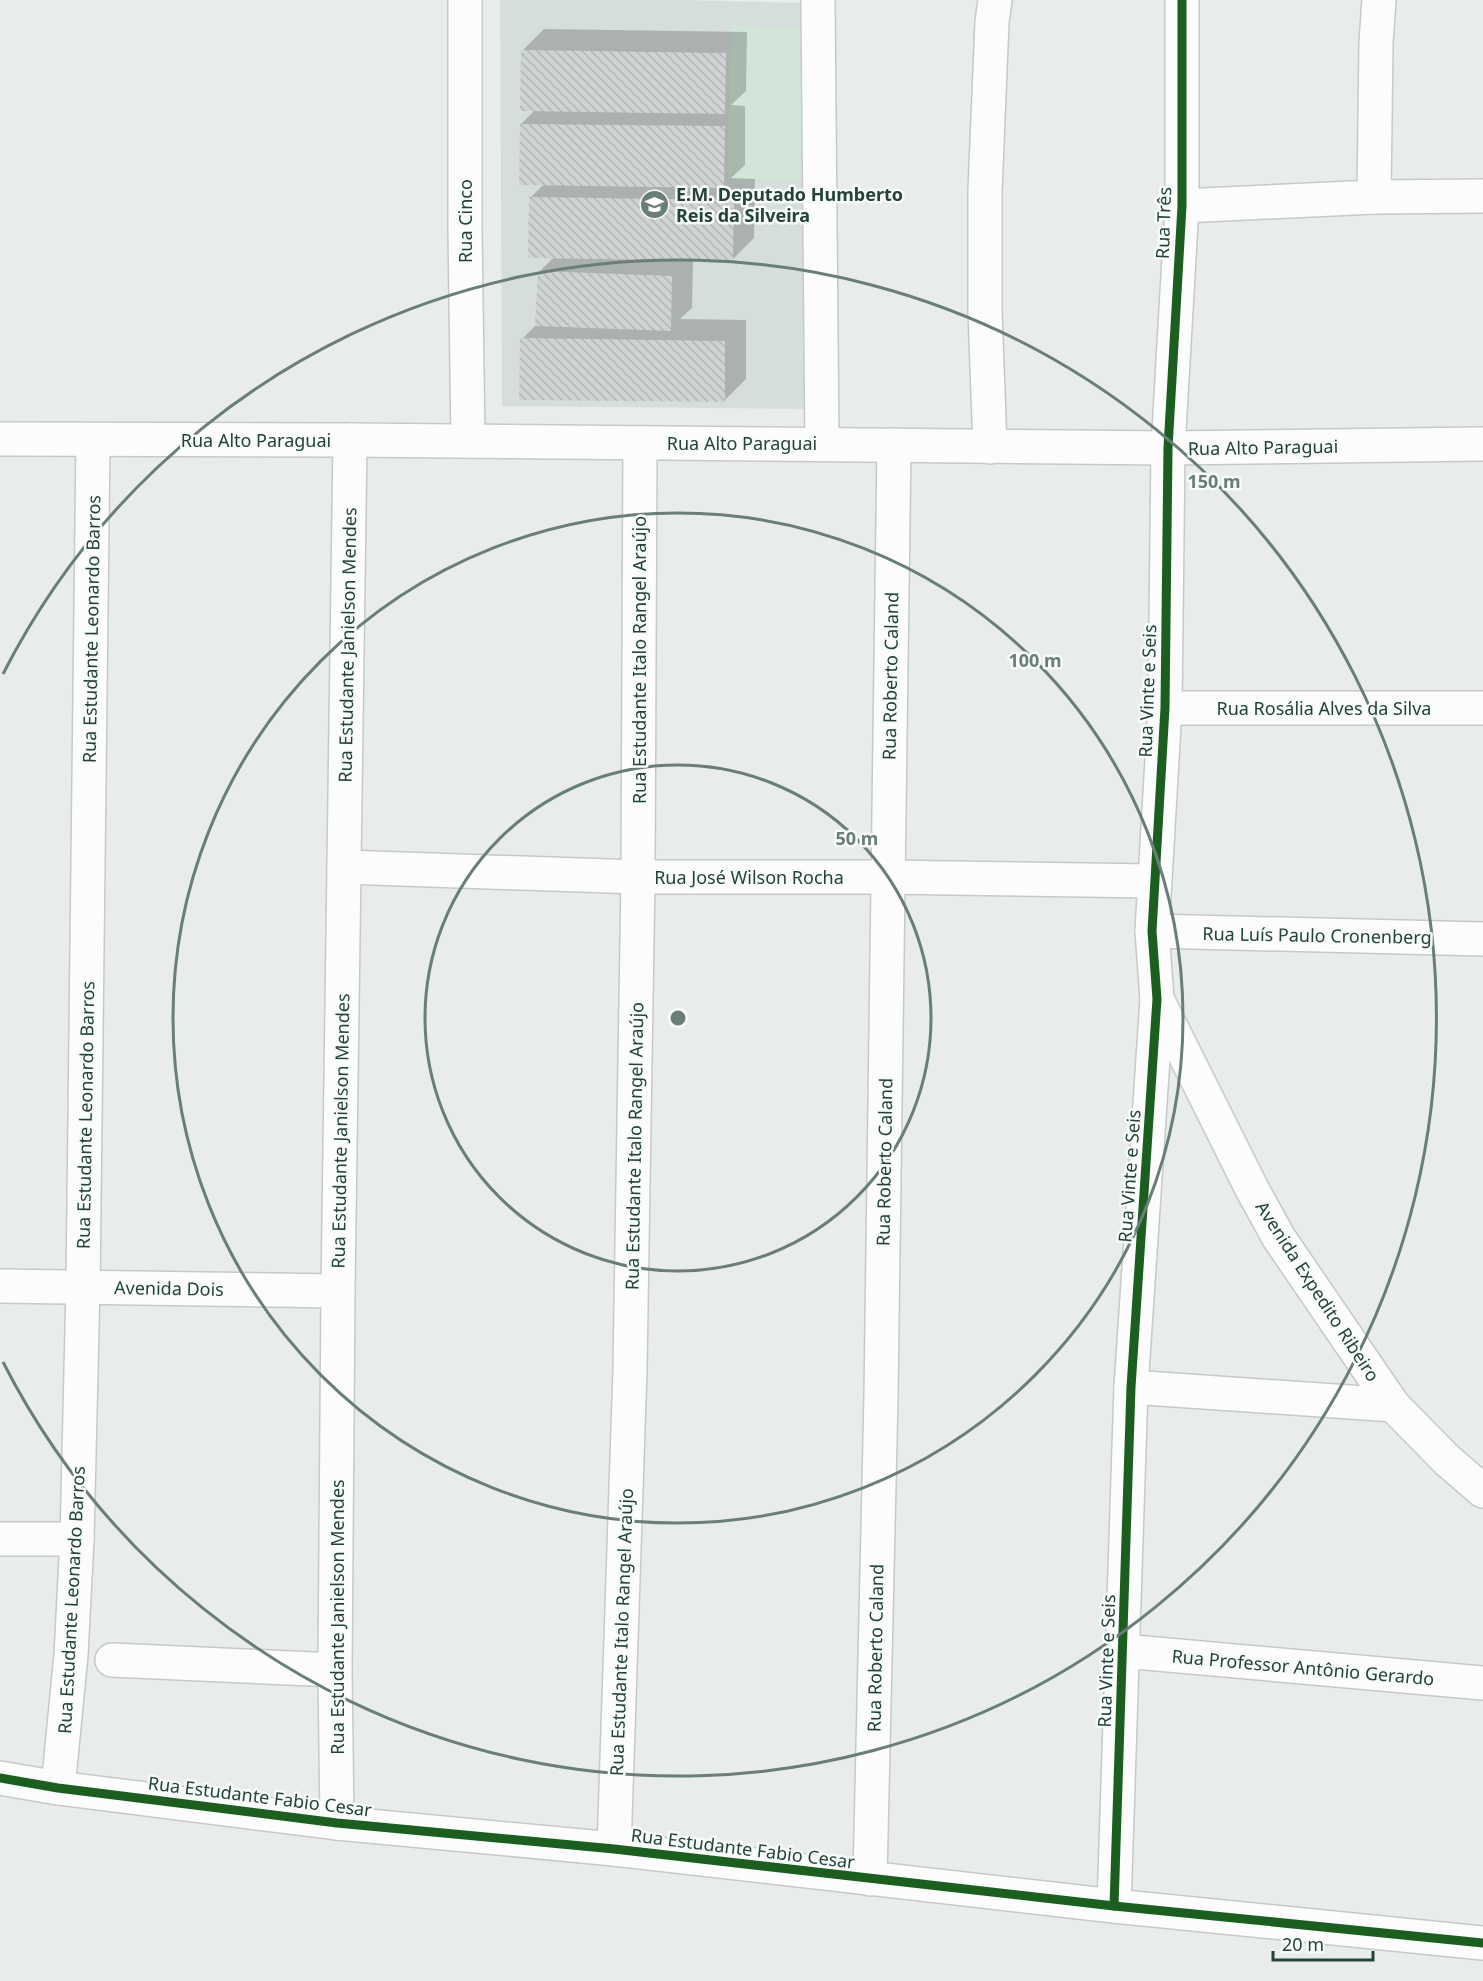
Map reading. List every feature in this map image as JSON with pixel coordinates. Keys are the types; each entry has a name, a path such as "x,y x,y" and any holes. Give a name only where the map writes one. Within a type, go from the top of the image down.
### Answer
{"street":[{"name":"Rua Cinco","path":"465,0 468,441"},
{"path":"818,0 822,444"},
{"path":"990,447 985,311 985,202 992,22 995,0"},
{"name":"Rua Três","path":"1168,448 1182,206 1182,0"},
{"path":"1374,197 1376,43 1379,0"},
{"path":"1182,206 1374,197 1483,196"},
{"name":"Rua Alto Paraguai","path":"0,439 640,442 1168,448 1483,444"},
{"name":"Rua Estudante Leonardo Barros","path":"58,1788 71,1655 77,1539 83,1287 93,440"},
{"name":"Rua Estudante Janielson Mendes","path":"337,1823 335,1670 338,1291 350,440"},
{"name":"Rua Estudante Italo Rangel Araújo","path":"614,1849 630,1369 638,877 640,442"},
{"name":"Rua Roberto Caland","path":"870,1879 881,1396 894,445"},
{"name":"Rua Vinte e Seis","path":"1114,1906 1131,1386 1157,999 1152,931 1165,708 1168,448"},
{"name":"Rua Rosália Alves da Silva","path":"1165,708 1483,708"},
{"name":"Rua José Wilson Rocha","path":"344,867 638,877 887,877 1154,881"},
{"name":"Rua Luís Paulo Cronenberg","path":"1152,931 1483,939"},
{"name":"Avenida Expedito Ribeiro","path":"1157,999 1247,1180 1279,1238 1393,1405 1447,1460 1483,1491"},
{"name":"Avenida Dois","path":"0,1286 338,1291"},
{"path":"1131,1386 1393,1405"},
{"path":"0,1539 77,1539"},
{"name":"Rua Professor Antônio Gerardo","path":"1123,1651 1483,1683"},
{"path":"112,1660 335,1670"},
{"name":"Rua Estudante Fabio Cesar","path":"0,1778 58,1788 337,1823 614,1849 1114,1906 1483,1943"}],"shaded area":[{"name":"E.M. Deputado Humberto Reis da Silveira","path":"500,0 685,0 806,3 810,409 502,406"}],"green space":[{"path":"731,26 803,28 800,181 728,179"}],"building":[{"path":"521,50 726,53 725,114 520,111"},
{"path":"520,124 725,126 724,188 519,185"},
{"path":"529,197 734,200 733,261 528,258"},
{"path":"538,271 672,276 671,331 535,326"},
{"path":"520,338 725,341 725,402 519,400"}],"cycle path":[{"path":"1114,1906 1131,1387 1157,999 1152,931 1165,708 1168,448 1182,206 1182,0"},
{"path":"0,1778 58,1788 337,1823 614,1849 1114,1906 1483,1943"}],"place":[{"name":"E.M. Deputado Humberto Reis da Silveira","path":"655,204"}]}
